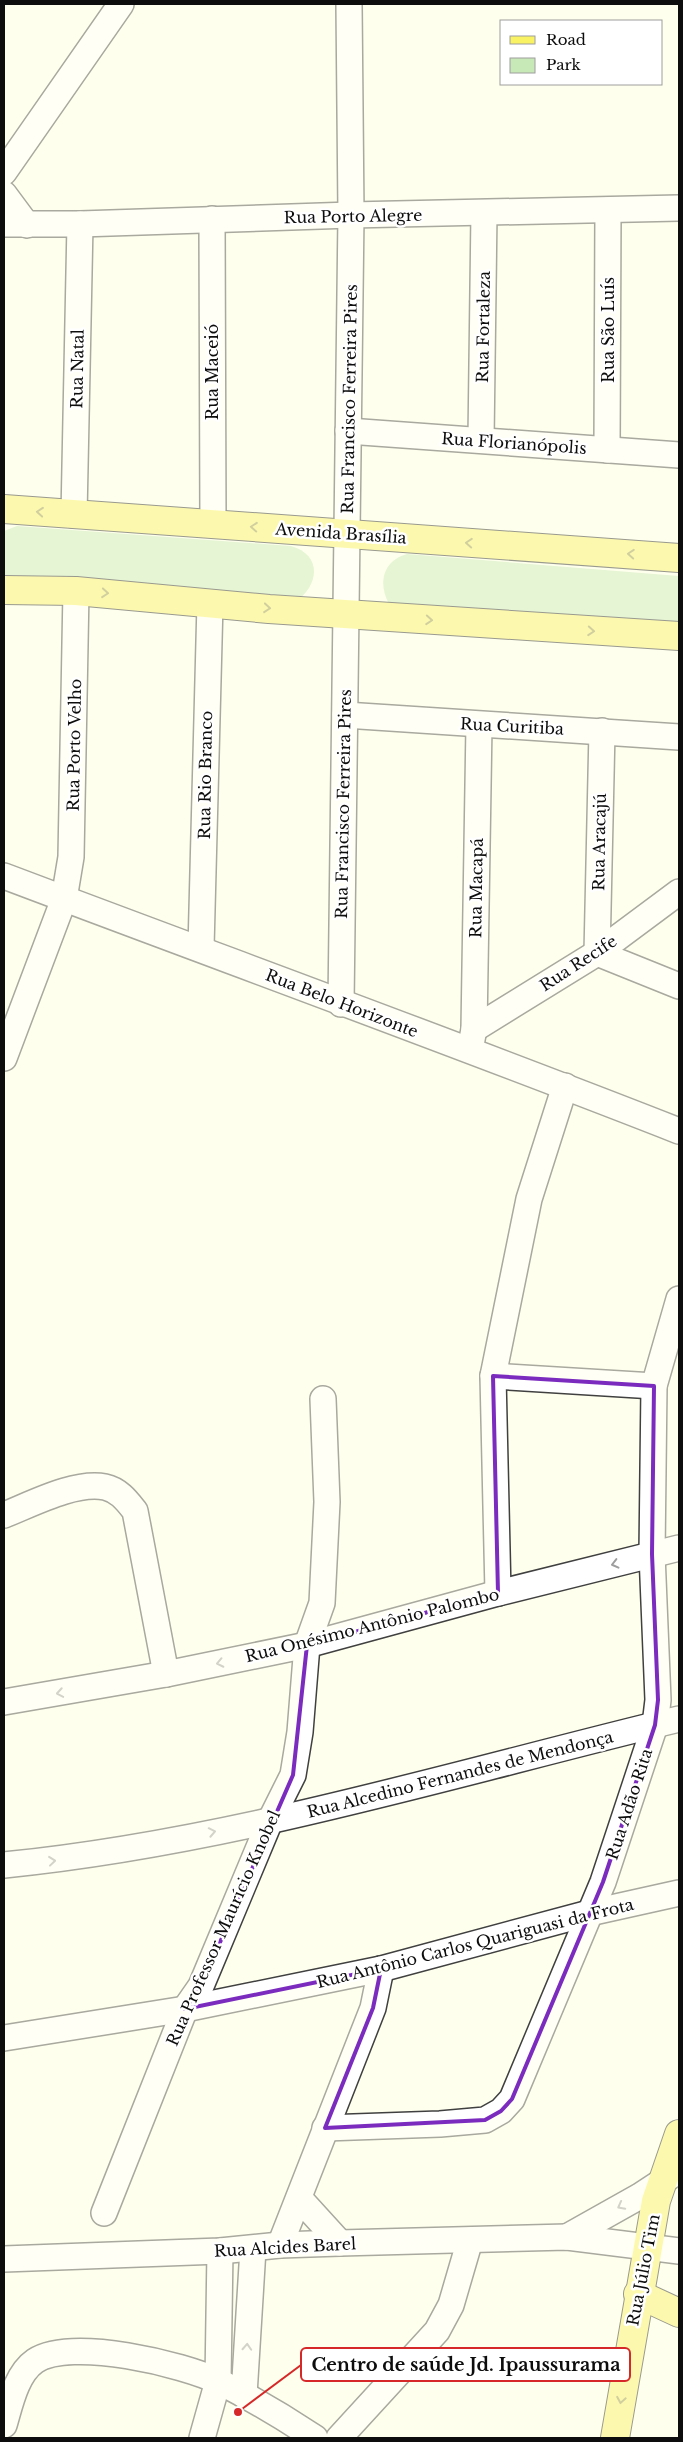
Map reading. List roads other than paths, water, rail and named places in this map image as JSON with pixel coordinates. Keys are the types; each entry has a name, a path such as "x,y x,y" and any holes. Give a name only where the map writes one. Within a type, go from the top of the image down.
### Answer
{"main road":[{"name":"Avenida Brasília","path":"4,509 679,558"},
{"path":"4,590 76,591 345,614 679,636"},
{"name":"Rua Júlio Tim","path":"615,2438 647,2247 671,2176 679,2134"},
{"path":"638,2294 679,2313"}],"street":[{"path":"4,172 121,4"},
{"name":"Rua Francisco Ferreira Pires","path":"340,1004 351,215 348,4"},
{"name":"Rua Porto Alegre","path":"4,194 15,225 679,208"},
{"name":"Rua São Luís","path":"607,450 608,210"},
{"name":"Rua Fortaleza","path":"481,440 484,213"},
{"name":"Rua Maceió","path":"212,219 213,524"},
{"name":"Rua Natal","path":"74,515 80,224"},
{"name":"Rua Florianópolis","path":"348,431 679,455"},
{"name":"Rua Porto Velho","path":"4,1058 64,899 72,857 76,591"},
{"name":"Rua Rio Branco","path":"201,948 210,603"},
{"name":"Rua Curitiba","path":"345,715 679,737"},
{"name":"Rua Macapá","path":"472,1039 479,725"},
{"name":"Rua Aracajú","path":"596,953 602,732"},
{"name":"Rua Belo Horizonte","path":"4,876 201,948 340,1004 472,1039 564,1086 679,1131"},
{"name":"Rua Recife","path":"472,1039 596,953 679,892"},
{"path":"596,953 679,986"},
{"path":"498,1593 492,1376 528,1199 564,1086"},
{"name":"Rua Adão Rita","path":"325,2128 440,2124 484,2120 502,2111 512,2098 603,1882 655,1725 658,1690 652,1554 654,1386 679,1299"},
{"path":"492,1376 654,1386"},
{"name":"Rua Professor Maurício Knobel","path":"104,2213 185,2009 201,1986 270,1821 293,1775 300,1732 307,1645 322,1603 327,1502 323,1398"},
{"path":"4,1515 52,1496 88,1486 107,1487 124,1497 135,1511 166,1674"},
{"name":"Rua Onésimo Antônio Palombo","path":"4,1702 166,1674 307,1645 498,1593 679,1548"},
{"name":"Rua Alcedino Fernandes de Mendonça","path":"4,1866 80,1858 270,1821 446,1780 679,1719"},
{"name":"Rua Antônio Carlos Quariguasi da Frota","path":"4,2038 185,2009 381,1969 589,1913 679,1893"},
{"path":"280,2245 373,2008 381,1969"},
{"name":"Rua Alcides Barel","path":"566,2237 640,2196 671,2176"},
{"path":"299,2198 340,2243"},
{"name":"Rua Alcides Barel","path":"4,2259 220,2251 280,2245 566,2237 679,2251"},
{"path":"339,2438 437,2331 451,2304 470,2240"},
{"path":"244,2395 253,2249"},
{"path":"202,2438 218,2381 220,2251"},
{"path":"4,2425 24,2372 36,2361 52,2355 75,2352 113,2354 159,2362 218,2381 286,2418 315,2438"}],"place":[{"name":"Centro de saúde Jd. Ipaussurama","path":"238,2412"}]}
